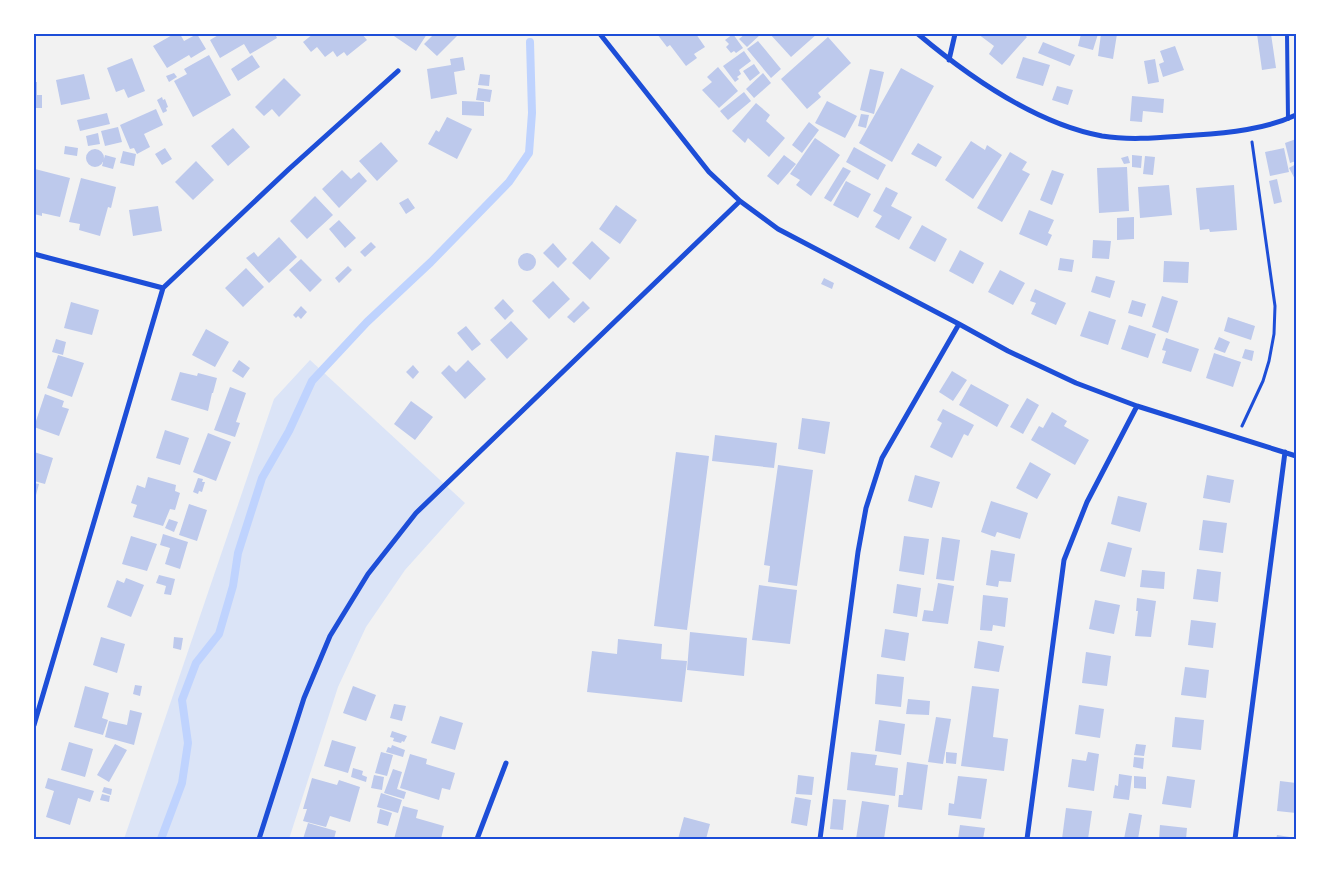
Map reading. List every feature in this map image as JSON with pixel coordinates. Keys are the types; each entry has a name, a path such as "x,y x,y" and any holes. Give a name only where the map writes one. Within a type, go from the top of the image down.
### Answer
{"street":[{"path":"600,34 709,172 740,201 778,229 1040,368 1137,406 1296,456"},
{"path":"918,34 949,60 1013,101 1052,120 1102,136 1146,138 1208,134 1264,126 1296,115"},
{"path":"949,60 955,34"},
{"path":"34,725 163,288 289,169 398,71"},
{"path":"259,839 304,698 330,636 368,574 416,513 740,201"},
{"path":"34,254 163,288"},
{"path":"820,839 858,552 866,508 882,458 959,324"},
{"path":"1027,839 1064,560 1087,502 1137,406"},
{"path":"1235,839 1285,452"},
{"path":"477,839 506,763"}],"lane":[{"path":"1287,34 1288,119"}],"path":[{"path":"1237,438 1263,381 1274,334 1275,306 1250,128"}],"shaded area":[{"path":"310,360 465,503 405,570 366,627 338,687 289,839 124,839 274,399"}],"building":[{"path":"174,34 180,34 184,41 197,34 206,49 191,58 189,55 167,68 153,46"},
{"path":"220,34 275,34 277,38 250,54 244,44 220,58 210,40"},
{"path":"313,34 362,34 367,40 347,56 344,52 337,57 333,51 325,57 317,47 311,52 303,42"},
{"path":"391,34 427,34 416,51"},
{"path":"434,34 459,34 437,56 424,44"},
{"path":"657,34 696,34 705,47 694,54 697,58 686,66 670,45 667,47"},
{"path":"733,34 743,48 736,53 734,51 731,53 726,47 729,44 725,40"},
{"path":"745,34 761,34 747,47 739,39"},
{"path":"770,34 817,34 791,57"},
{"path":"978,34 1023,34 1027,37 1002,65 989,54 994,46"},
{"path":"1081,34 1098,34 1093,50 1078,46"},
{"path":"1101,34 1117,34 1113,59 1098,56"},
{"path":"1257,34 1271,34 1276,68 1262,70"},
{"path":"828,37 851,63 818,93 821,97 807,109 781,79"},
{"path":"758,41 781,69 771,78 747,49"},
{"path":"1043,42 1075,55 1070,66 1038,53"},
{"path":"1175,46 1184,70 1163,77 1159,64 1164,62 1160,51"},
{"path":"744,51 751,61 739,70 741,74 735,82 723,66"},
{"path":"209,55 231,95 193,117 174,81 187,74 184,69"},
{"path":"252,55 260,67 238,81 231,69"},
{"path":"463,57 465,70 454,72 457,94 431,99 427,69 451,65 450,59"},
{"path":"1023,57 1050,65 1043,86 1016,78"},
{"path":"132,58 145,91 128,98 124,89 116,92 107,68"},
{"path":"1155,59 1159,82 1148,84 1144,61"},
{"path":"754,64 760,73 750,81 743,71"},
{"path":"718,67 738,91 719,108 702,90 712,82 707,77"},
{"path":"901,68 934,86 892,162 859,143"},
{"path":"870,69 884,72 874,114 860,110"},
{"path":"174,73 177,77 169,82 166,76"},
{"path":"763,73 771,83 754,98 746,89"},
{"path":"84,74 90,99 61,105 56,80"},
{"path":"480,74 490,75 489,86 478,85"},
{"path":"284,78 301,95 279,117 272,109 264,116 255,107"},
{"path":"34,82 37,82 37,95 42,95 42,108 34,108"},
{"path":"1057,86 1073,90 1068,105 1052,100"},
{"path":"478,88 492,90 490,102 476,100"},
{"path":"744,92 751,101 728,120 720,111"},
{"path":"1132,96 1164,99 1163,113 1143,111 1142,122 1130,121"},
{"path":"162,97 163,100 165,99 168,107 166,108 167,111 163,113 157,100"},
{"path":"462,101 484,102 484,116 462,115"},
{"path":"827,101 857,116 845,138 815,123"},
{"path":"756,103 770,115 766,121 785,138 769,157 748,138 745,143 732,131"},
{"path":"156,109 163,125 144,134 150,147 137,154 134,148 130,149 120,125"},
{"path":"107,113 110,124 80,131 77,120"},
{"path":"861,114 869,115 866,128 858,126"},
{"path":"447,117 472,129 457,159 428,144 436,130 439,132"},
{"path":"809,122 819,130 802,153 792,145"},
{"path":"118,127 122,142 105,146 101,131"},
{"path":"233,128 250,147 228,166 211,146"},
{"path":"98,133 100,144 88,146 86,136"},
{"path":"815,138 840,155 811,196 796,185 800,180 790,174"},
{"path":"1296,139 1296,161 1290,163 1285,143"},
{"path":"971,141 985,150 987,145 1002,155 973,199 945,180"},
{"path":"381,142 398,161 377,181 359,161"},
{"path":"918,143 942,157 936,167 911,154"},
{"path":"65,146 78,148 77,156 64,154"},
{"path":"854,147 886,165 878,180 846,162"},
{"path":"165,148 172,159 162,165 155,154"},
{"path":"1284,148 1289,172 1270,176 1265,152"},
{"path":"95,149 101,152 104,158 101,164 95,167 89,164 86,158 89,152"},
{"path":"123,151 136,154 134,166 120,163"},
{"path":"1010,152 1027,162 1022,170 1030,174 1002,222 977,208"},
{"path":"105,155 116,158 113,169 102,166"},
{"path":"784,155 796,164 778,185 767,176"},
{"path":"1132,155 1142,156 1141,168 1132,167"},
{"path":"1128,156 1130,163 1124,164 1121,158"},
{"path":"1145,156 1155,157 1153,175 1143,174"},
{"path":"196,161 214,180 193,200 175,182"},
{"path":"1296,164 1296,181 1289,168"},
{"path":"843,167 851,171 831,202 824,198"},
{"path":"1127,167 1129,211 1099,213 1097,168"},
{"path":"35,169 70,178 60,217 42,213 42,216 34,214"},
{"path":"342,170 351,179 359,172 367,181 339,208 322,189"},
{"path":"1052,170 1064,174 1052,205 1040,200"},
{"path":"81,178 116,187 111,208 108,207 100,236 79,230 80,224 69,222"},
{"path":"1277,179 1282,202 1274,204 1269,181"},
{"path":"846,181 871,194 858,218 833,205"},
{"path":"1169,185 1172,215 1140,218 1138,187"},
{"path":"1234,185 1237,230 1210,232 1209,229 1200,230 1196,188"},
{"path":"886,187 898,193 891,206 912,217 899,240 875,227 882,216 873,211"},
{"path":"315,196 333,215 307,239 290,221"},
{"path":"408,198 415,208 406,214 399,203"},
{"path":"616,205 637,220 620,244 599,229"},
{"path":"158,206 162,231 133,236 129,210"},
{"path":"1029,210 1054,220 1048,233 1052,235 1047,246 1019,234"},
{"path":"1134,217 1134,239 1117,240 1117,218"},
{"path":"339,220 356,238 345,248 329,229"},
{"path":"922,225 947,239 935,262 909,248"},
{"path":"279,237 297,257 269,283 246,258 254,252 258,257"},
{"path":"1093,240 1111,241 1109,259 1092,258"},
{"path":"592,241 610,258 590,280 572,263"},
{"path":"371,242 376,247 365,257 360,252"},
{"path":"553,243 567,259 558,268 543,253"},
{"path":"960,250 984,263 973,284 949,271"},
{"path":"523,253 531,253 536,258 534,269 523,271 518,266 518,258"},
{"path":"1060,258 1074,260 1072,272 1058,270"},
{"path":"301,259 322,280 310,292 289,270"},
{"path":"1164,261 1189,262 1188,283 1163,282"},
{"path":"348,266 352,270 339,283 335,278"},
{"path":"246,268 264,287 243,307 225,288"},
{"path":"1000,270 1025,283 1013,305 988,292"},
{"path":"1096,276 1115,281 1110,298 1091,292"},
{"path":"824,278 834,283 832,289 821,284"},
{"path":"553,281 570,299 549,319 532,301"},
{"path":"1035,289 1066,303 1056,325 1031,314 1036,303 1030,301"},
{"path":"1162,296 1178,301 1168,333 1152,327"},
{"path":"503,299 514,311 505,320 494,308"},
{"path":"1132,300 1146,304 1142,317 1128,313"},
{"path":"583,301 590,308 574,323 567,317"},
{"path":"71,302 99,310 92,335 64,328"},
{"path":"301,306 307,312 301,319 298,316 296,318 293,315"},
{"path":"1089,311 1116,320 1108,345 1080,336"},
{"path":"1228,317 1255,326 1251,340 1224,331"},
{"path":"511,321 528,339 507,359 490,340"},
{"path":"1129,325 1156,334 1148,358 1121,349"},
{"path":"466,326 481,344 472,351 457,333"},
{"path":"206,329 229,342 215,367 192,355"},
{"path":"1219,337 1230,342 1225,353 1214,349"},
{"path":"1166,338 1199,349 1191,372 1162,363 1166,351 1162,350"},
{"path":"56,339 66,342 63,355 52,352"},
{"path":"1245,349 1254,351 1252,361 1242,358"},
{"path":"1214,353 1241,362 1233,387 1206,378"},
{"path":"58,355 84,363 72,397 47,388"},
{"path":"239,360 250,368 243,378 232,371"},
{"path":"468,360 486,379 465,399 441,373 449,365 456,372"},
{"path":"413,365 419,372 413,379 406,372"},
{"path":"952,371 967,380 953,401 939,392"},
{"path":"180,372 197,376 198,373 217,378 208,411 171,400"},
{"path":"971,384 1009,405 997,427 959,405"},
{"path":"230,387 246,393 236,422 240,423 235,437 214,430"},
{"path":"45,394 64,401 62,407 69,409 59,436 34,427"},
{"path":"1027,398 1039,405 1023,434 1010,427"},
{"path":"411,401 433,417 415,440 394,424"},
{"path":"943,409 974,425 968,436 964,434 952,458 930,447 942,423 937,420"},
{"path":"1052,412 1067,421 1064,426 1089,440 1075,465 1031,440 1039,426 1043,428"},
{"path":"802,418 830,422 825,454 798,449"},
{"path":"165,430 189,438 180,465 156,458"},
{"path":"208,433 231,442 216,481 193,472"},
{"path":"715,435 777,443 774,468 712,461"},
{"path":"34,452 53,458 45,484 34,481"},
{"path":"676,452 709,456 687,630 654,626"},
{"path":"1030,462 1051,474 1037,499 1016,488"},
{"path":"778,465 813,470 797,586 768,582 770,566 764,565"},
{"path":"915,475 940,482 932,508 908,501"},
{"path":"1207,475 1234,480 1230,503 1203,498"},
{"path":"148,477 176,485 175,491 180,493 175,510 170,509 163,526 133,517 137,505 131,503 137,485 145,488"},
{"path":"198,478 203,479 202,482 205,482 202,492 199,491 198,494 193,492"},
{"path":"34,483 39,484 36,495 34,494"},
{"path":"1118,496 1147,503 1140,532 1111,524"},
{"path":"991,501 1028,513 1020,539 997,532 995,537 981,532"},
{"path":"189,504 207,510 197,541 179,535"},
{"path":"169,519 178,522 174,532 165,528"},
{"path":"1203,520 1227,523 1223,553 1199,550"},
{"path":"163,534 188,542 180,569 165,564 170,548 160,545"},
{"path":"131,536 157,544 147,571 122,564"},
{"path":"904,536 929,539 924,575 899,571"},
{"path":"942,537 960,540 954,581 936,579"},
{"path":"1108,542 1132,548 1125,577 1100,571"},
{"path":"991,550 1015,554 1011,582 999,581 998,587 986,585"},
{"path":"1197,569 1221,572 1218,602 1193,599"},
{"path":"1142,570 1165,572 1164,589 1140,587"},
{"path":"159,575 175,579 171,595 164,594 166,586 156,583"},
{"path":"126,578 144,585 131,617 107,607 117,580 124,583"},
{"path":"938,583 954,586 948,624 922,621 924,610 933,611"},
{"path":"897,584 921,588 917,617 893,613"},
{"path":"759,585 797,590 790,644 752,640"},
{"path":"983,595 1008,598 1005,627 993,625 992,631 980,630"},
{"path":"1137,598 1156,601 1151,637 1135,636 1138,611 1136,611"},
{"path":"1095,600 1120,605 1114,634 1089,629"},
{"path":"1191,620 1216,623 1213,648 1188,645"},
{"path":"885,629 909,633 905,661 881,657"},
{"path":"690,632 747,638 744,676 687,670"},
{"path":"101,637 125,644 117,673 93,665"},
{"path":"174,637 183,638 181,650 173,648"},
{"path":"618,639 662,644 661,659 687,661 682,702 587,692 592,651 617,654"},
{"path":"978,641 1004,646 999,672 974,668"},
{"path":"1086,652 1111,656 1107,686 1082,683"},
{"path":"1185,667 1209,670 1206,698 1181,695"},
{"path":"877,674 904,677 901,707 875,704"},
{"path":"135,685 142,686 140,696 133,694"},
{"path":"85,686 109,693 102,718 108,720 103,735 74,727"},
{"path":"353,686 376,695 366,721 343,713"},
{"path":"972,686 999,689 993,737 1008,739 1004,771 961,766"},
{"path":"908,699 930,701 929,715 906,714"},
{"path":"394,704 406,706 402,721 390,718"},
{"path":"1079,705 1104,709 1100,738 1075,734"},
{"path":"130,710 142,713 134,745 105,737 109,721 127,725"},
{"path":"440,716 463,723 455,750 431,743"},
{"path":"936,717 951,719 943,764 928,762"},
{"path":"1175,717 1204,720 1201,750 1172,747"},
{"path":"879,720 905,724 901,755 875,751"},
{"path":"392,731 407,736 404,742 393,741 394,738 390,737"},
{"path":"332,740 356,747 348,773 324,766"},
{"path":"69,742 93,749 85,777 61,770"},
{"path":"115,744 127,750 109,782 97,775"},
{"path":"1136,744 1146,745 1144,756 1134,755"},
{"path":"392,745 405,750 403,757 386,752 388,747 391,748"},
{"path":"381,752 393,755 387,776 375,773"},
{"path":"851,752 877,755 875,765 898,768 895,796 847,790"},
{"path":"946,752 957,753 956,764 946,763"},
{"path":"1088,752 1099,754 1094,791 1068,787 1072,759 1086,761"},
{"path":"410,754 427,759 426,764 455,773 450,790 442,788 439,800 400,788"},
{"path":"1134,757 1144,758 1143,769 1133,767"},
{"path":"907,762 928,765 922,810 898,807 899,795 903,795"},
{"path":"353,768 363,771 362,775 367,777 366,782 351,777"},
{"path":"393,769 402,772 397,789 406,792 404,799 384,793"},
{"path":"1119,774 1132,776 1129,800 1113,798 1115,785 1118,786"},
{"path":"374,775 384,777 382,790 371,788"},
{"path":"798,775 814,777 812,795 796,794"},
{"path":"958,776 987,779 981,819 948,815 949,803 954,804"},
{"path":"1134,776 1146,777 1146,789 1134,788"},
{"path":"1167,776 1195,780 1191,808 1162,804"},
{"path":"48,778 94,791 90,802 78,798 70,825 46,817 54,791 45,788"},
{"path":"312,778 337,785 339,780 360,787 350,822 330,816 326,827 303,821 307,809 303,809"},
{"path":"1280,781 1296,783 1296,813 1277,811"},
{"path":"104,787 112,789 111,795 102,792"},
{"path":"381,793 402,800 398,813 377,807"},
{"path":"102,794 110,796 109,802 100,800"},
{"path":"795,797 811,800 807,826 791,823"},
{"path":"833,799 846,800 843,830 830,829"},
{"path":"862,801 889,805 884,839 856,839"},
{"path":"403,806 418,810 416,818 444,826 441,839 394,839"},
{"path":"1066,808 1092,811 1088,839 1062,839"},
{"path":"380,809 392,813 388,826 377,823"},
{"path":"1129,813 1142,815 1138,839 1124,839"},
{"path":"684,817 710,824 706,839 678,839"},
{"path":"308,823 336,831 334,839 303,839"},
{"path":"960,825 985,828 983,839 958,839"},
{"path":"1160,825 1187,828 1186,839 1159,839"},
{"path":"1277,835 1296,838 1296,839 1276,839"}],"waterway":[{"path":"161,839 182,783 188,743 182,700 196,663 219,634 233,586 238,553 262,478 289,431 312,381 367,322 431,262 509,182 529,153 532,113 530,42"}]}
